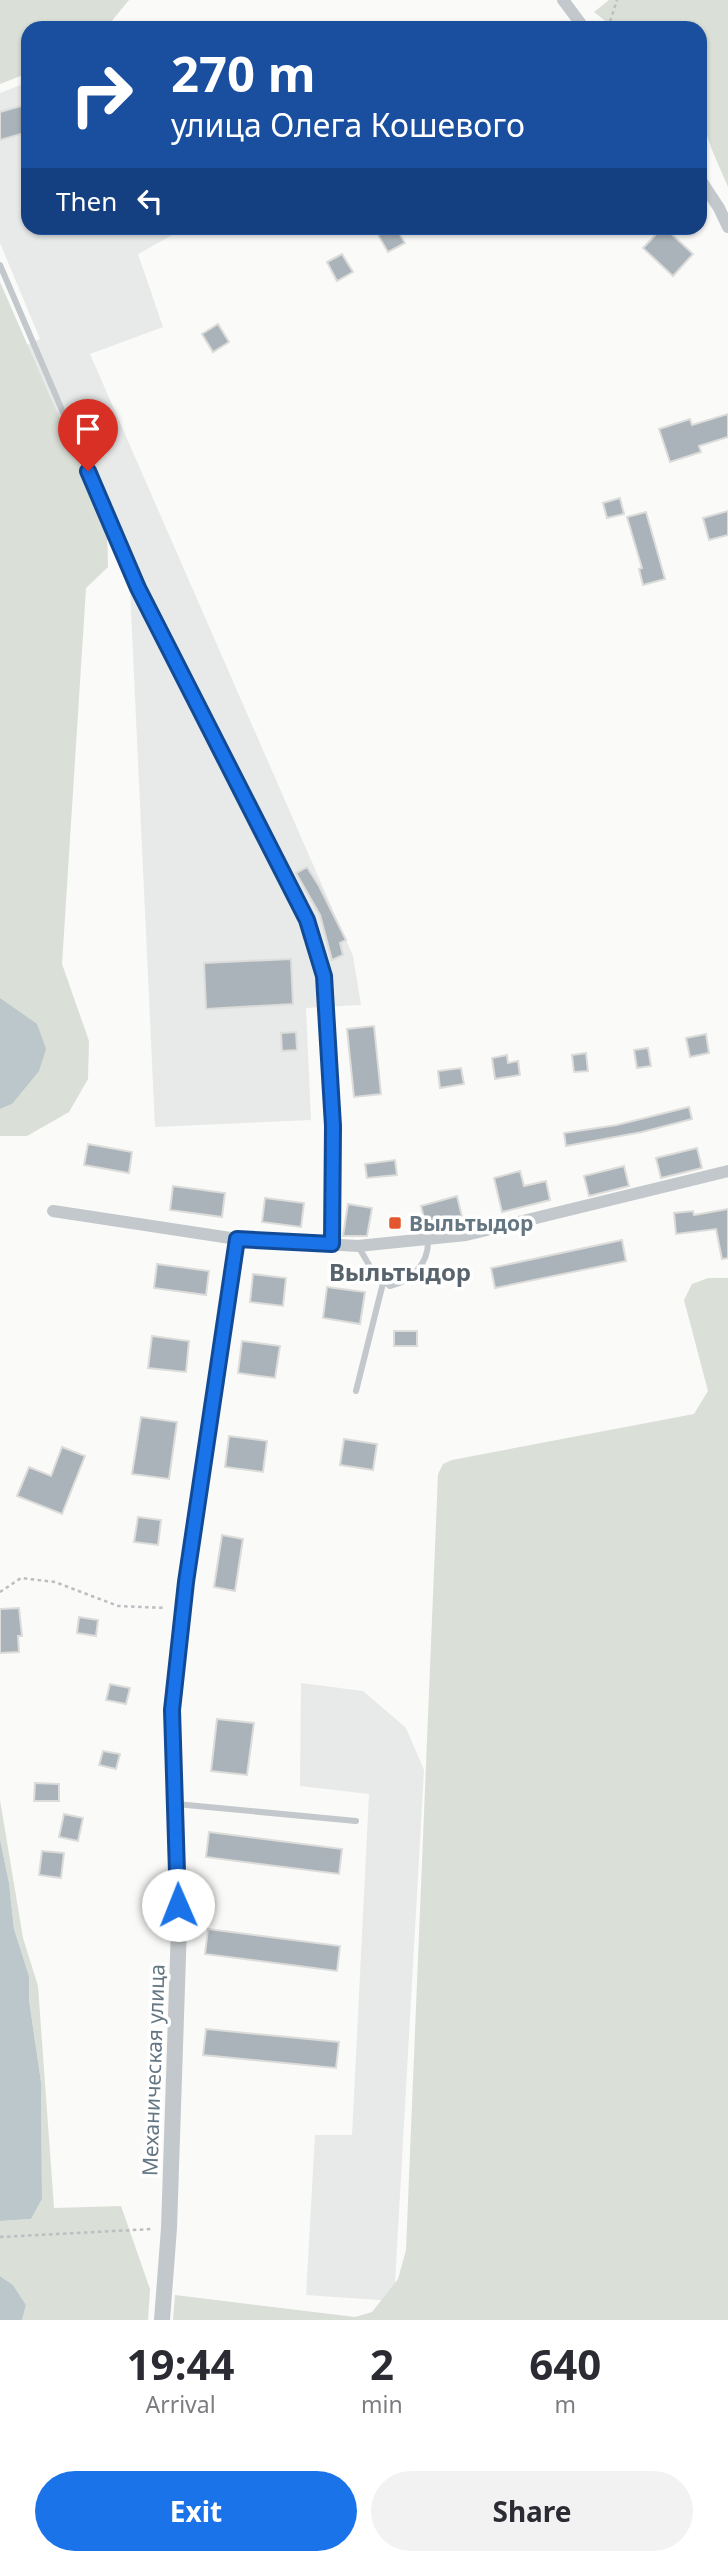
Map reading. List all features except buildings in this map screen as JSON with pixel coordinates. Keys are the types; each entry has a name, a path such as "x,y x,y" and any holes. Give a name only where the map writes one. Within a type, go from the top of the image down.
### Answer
{"street":[{"path":"563,0 579,21"},
{"path":"707,190 728,227"},
{"path":"53,1211 237,1239 358,1246 466,1235 728,1171"},
{"name":"Механическая улица","path":"162,2320 169,2228 179,1926 172,1710 186,1582 237,1239"}],"lane":[{"path":"0,265 138,588 307,920 324,976 333,1126 332,1244"},
{"path":"358,1246 375,1275 390,1286 411,1277 429,1253 428,1240"},
{"path":"356,1391 383,1283"},
{"path":"176,1804 356,1821"}],"path":[{"path":"610,21 617,0"},
{"path":"0,1592 22,1578 55,1582 118,1606 168,1608"},
{"path":"0,2237 169,2228"}],"shaded area":[{"path":"0,0 129,0 112,21 21,21 21,76 0,84"},
{"path":"609,0 728,0 728,187 707,135 707,21 605,21 594,12"},
{"path":"21,85 21,235 172,235 138,254 163,327 90,354 353,956 361,1005 306,1008 311,1120 155,1127 130,589 59,425 0,357 40,339 0,243 0,93"},
{"path":"0,282 107,527 108,567 86,588 62,964 89,1041 88,1079 69,1112 27,1136 0,1136 0,1109 12,1104 16,1011 0,998"},
{"path":"0,998 37,1024 46,1049 39,1071 12,1104 0,1109"},
{"path":"708,1278 728,1278 728,2320 173,2320 175,2295 355,2317 372,2312 398,2279 406,2250 438,1474 443,1464 452,1460 694,1414 708,1391 684,1300 692,1284"},
{"path":"301,1683 363,1691 406,1728 424,1770 394,2301 306,2295 315,2135 352,2135 369,1794 300,1786"},
{"path":"0,1800 23,1938 38,1986 54,2208 121,2206 150,2289 148,2320 22,2320 26,2305 13,2285 0,2276 0,2221 31,2219 42,2199 41,2082 29,2000 29,1976 14,1929 9,1883 0,1839"},
{"path":"0,1839 9,1883 14,1929 29,1976 29,2000 41,2082 42,2199 31,2219 0,2221"},
{"path":"0,2276 13,2285 26,2305 22,2320 0,2320"}],"place":[{"name":"Выльтыдор","path":"395,1223"}],"district":[{"name":"Выльтыдор","path":"400,1271"}],"route":[{"path":"88,471 138,588 307,920 324,976 333,1126 332,1244 237,1239 186,1582 172,1710 176,1771 178,1905"}]}
